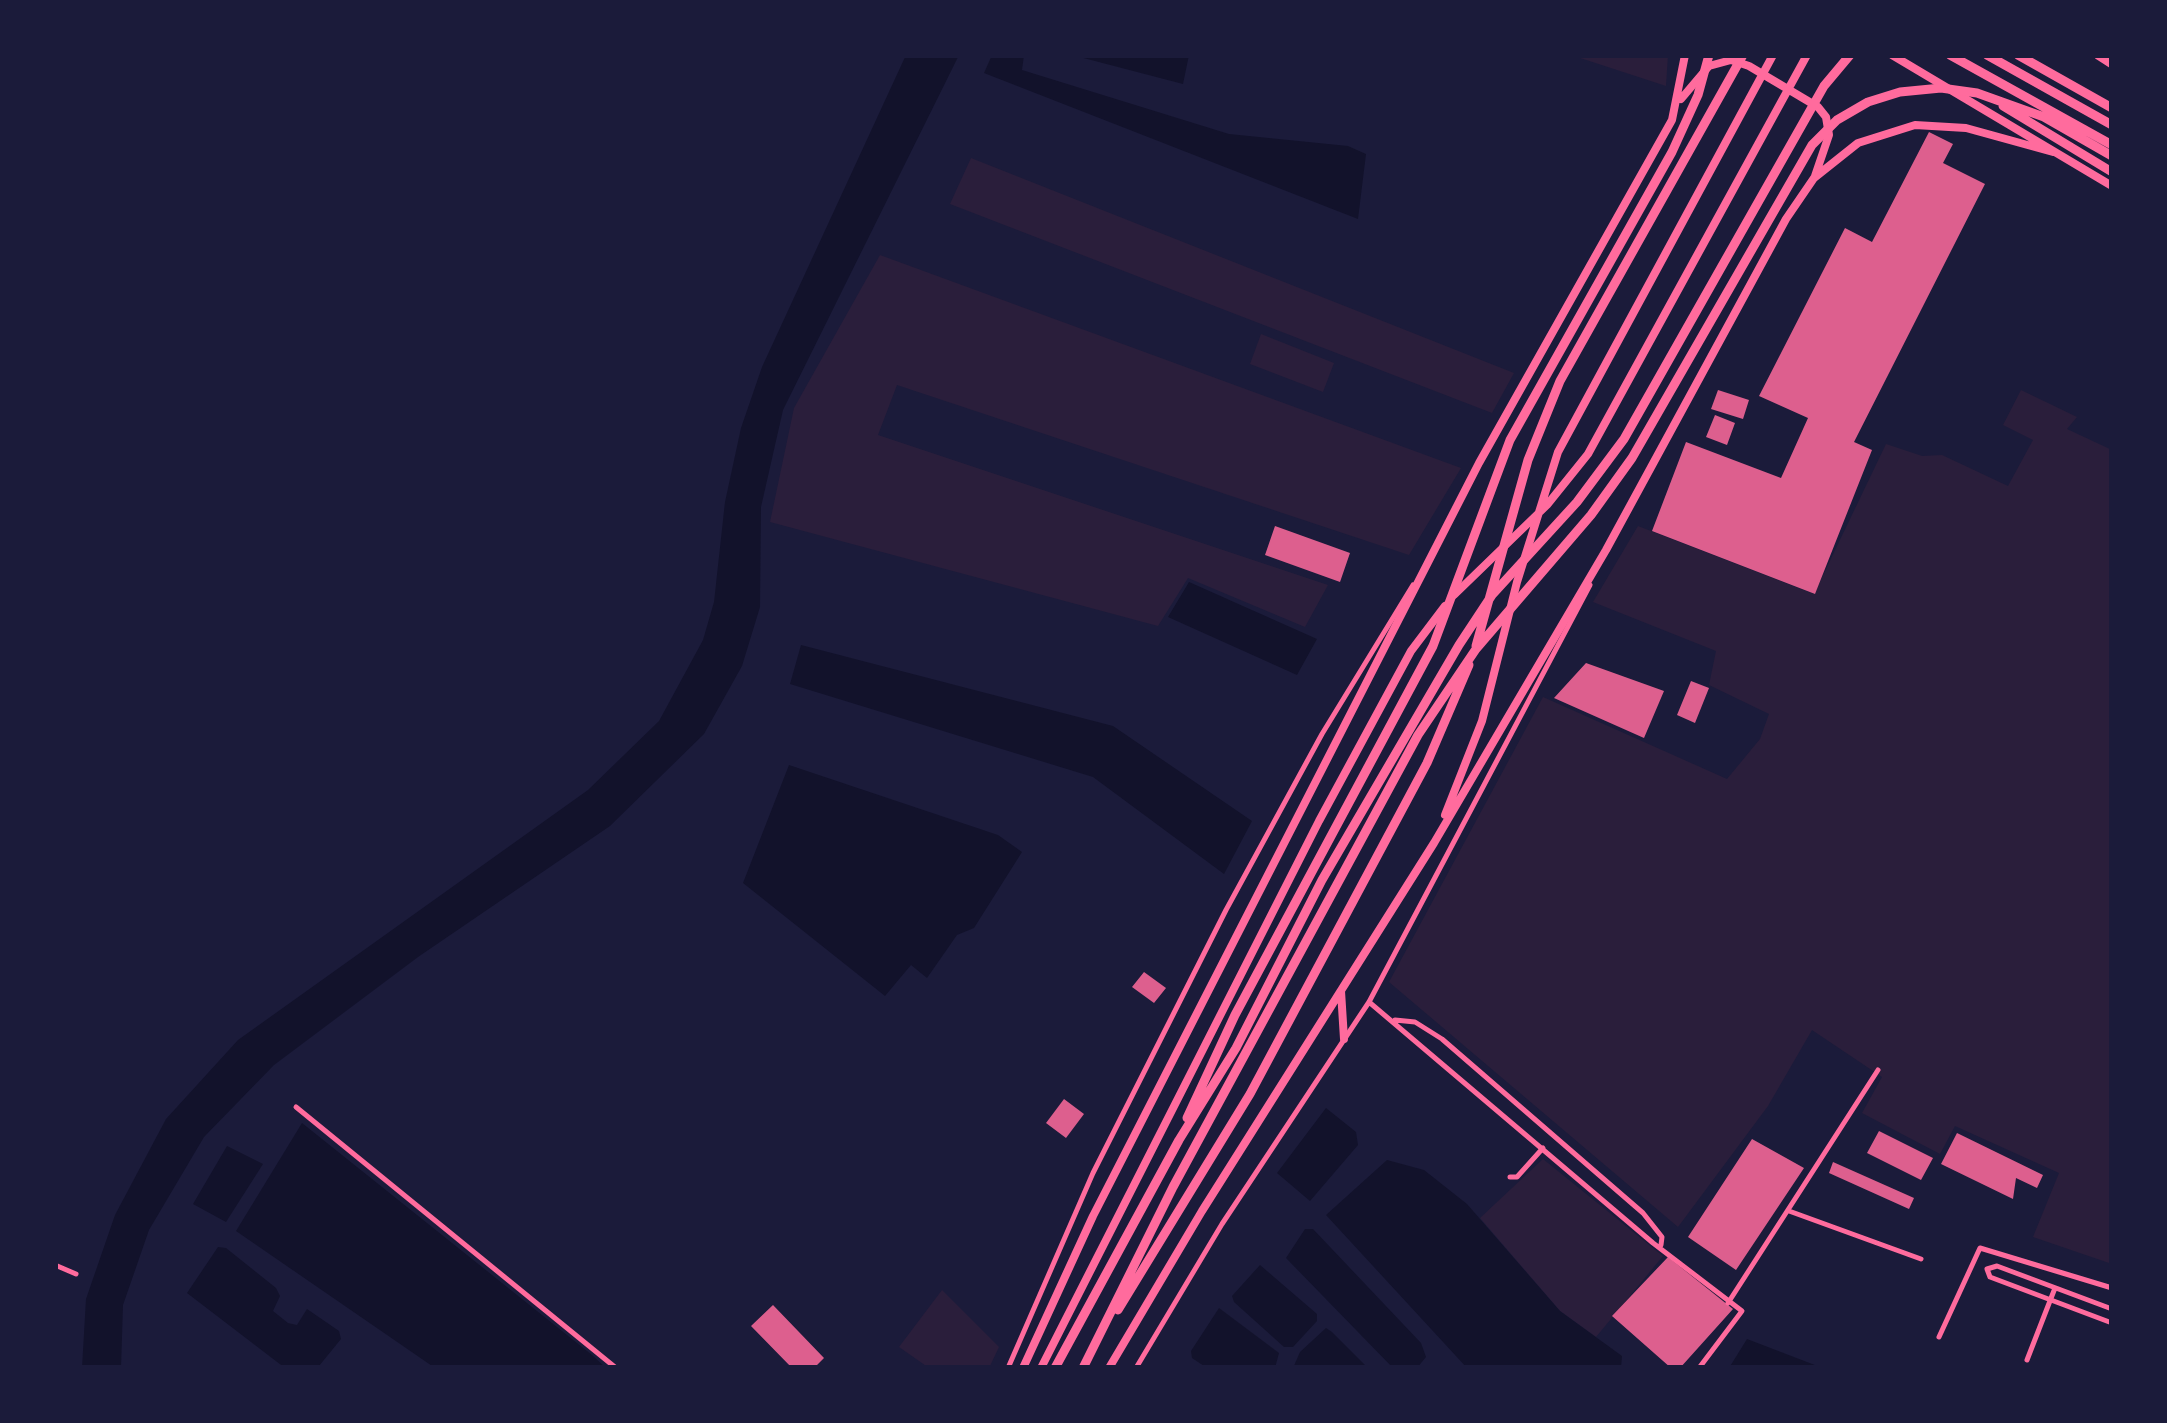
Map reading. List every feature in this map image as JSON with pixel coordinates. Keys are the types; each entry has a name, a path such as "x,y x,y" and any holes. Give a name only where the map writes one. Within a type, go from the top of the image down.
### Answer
{"highway":[{"path":"1179,1140 1219,1046 1433,646 1510,440 1672,152 1698,95 1709,55"},
{"path":"1094,1347 1218,1150 1428,763 1478,640 1544,418 1577,350 1743,55"},
{"path":"1055,1368 1179,1140 1226,1068 1322,880 1458,646 1492,595 1576,502 1624,439 1676,354 1824,86 1850,55"},
{"path":"1950,55 2112,145"},
{"path":"1987,55 2112,124"},
{"path":"2018,55 2112,108"},
{"path":"2098,55 2112,64"},
{"path":"1083,1368 1173,1187 1418,735 1476,649 1591,515 1632,458 1812,145 1852,110 1883,96 1930,89 1977,93 2056,122 2112,156"},
{"path":"1977,93 2112,172"}],"main road":[{"path":"1679,103 1685,55"},
{"path":"1434,842 1482,722 1517,582 1558,452 1773,55"},
{"path":"1041,1368 1319,821 1426,630 1469,580 1547,506 1588,454 1808,55"},
{"path":"1892,55 2112,186"},
{"path":"1023,1368 1132,1138 1504,415 1679,103 1709,66 1731,60 1750,66 1818,107 1826,117 1829,135 1814,178 1768,250 1606,550 1434,842 1202,1211 1109,1368"},
{"path":"1814,178 1858,144 1915,125 1966,128 2053,152"},
{"path":"1342,991 1344,1039"}],"street":[{"path":"1008,1368 1093,1173 1220,922 1322,734 1448,527"},
{"path":"1136,1368 1222,1224 1368,1002 1570,627 1606,550"},
{"path":"1368,1002 1395,1020 1415,1022 1442,1039 1642,1214 1662,1237 1661,1245"},
{"path":"1395,1020 1401,1032 1652,1243 1661,1245 1742,1311 1699,1368"},
{"path":"1728,1303 1878,1070"},
{"path":"296,1107 616,1368"},
{"path":"1510,1177 1517,1177 1543,1148"},
{"path":"55,1192 55,1205"},
{"path":"1789,1211 1921,1259"},
{"path":"1939,1336 1954,1313 1980,1248 2112,1288"},
{"path":"55,1265 76,1274"},
{"path":"2112,1308 1994,1266 1987,1269 1990,1277 2112,1323"},
{"path":"2028,1360 2055,1287"}],"shaded area":[{"path":"906,55 959,55 783,410 761,507 760,607 742,666 704,734 610,826 418,957 274,1065 204,1137 149,1230 123,1305 121,1368 82,1368 86,1299 115,1215 166,1119 238,1040 588,790 659,721 703,640 714,602 725,502 741,428 762,367"},
{"path":"992,55 1024,55 1022,70 1229,134 1348,146 1366,154 1358,219 984,73"},
{"path":"1072,55 1189,55 1183,84"},
{"path":"1571,55 1668,55 1666,86"},
{"path":"971,158 1514,373 1492,413 950,204"},
{"path":"880,255 1461,468 1409,555 897,385 878,435 1328,585 1305,627 1188,578 1158,626 770,522 794,408"},
{"path":"1261,334 1334,363 1323,392 1250,364"},
{"path":"2021,390 2077,417 2067,429 2112,450 2112,1264 2033,1237 2059,1173 1955,1126 1940,1154 1862,1113 1882,1077 1812,1030 1768,1106 1678,1227 1389,982 1543,697 1727,779 1760,739 1769,714 1709,685 1716,651 1593,602 1638,526 1814,594 1886,444 1922,456 1942,455 2008,486 2033,440 2003,425"},
{"path":"1189,582 1317,639 1297,675 1168,617"},
{"path":"801,645 1113,726 1252,821 1224,874 1093,777 790,684"},
{"path":"789,765 998,835 1022,852 974,928 957,935 927,978 911,965 885,996 743,883"},
{"path":"1326,1108 1356,1132 1358,1145 1310,1201 1277,1173"},
{"path":"302,1123 606,1368 435,1368 236,1231"},
{"path":"227,1146 263,1164 226,1222 193,1204"},
{"path":"1543,1159 1663,1256 1596,1337 1560,1311 1480,1218"},
{"path":"1387,1160 1424,1170 1467,1204 1560,1311 1622,1356 1621,1368 1467,1368 1326,1215"},
{"path":"1305,1229 1313,1229 1421,1343 1426,1357 1417,1368 1393,1368 1286,1258"},
{"path":"218,1247 226,1248 276,1288 280,1296 273,1311 288,1323 297,1325 307,1309 339,1331 341,1339 319,1366 285,1368 187,1293"},
{"path":"1260,1265 1317,1314 1317,1321 1293,1347 1284,1347 1234,1302 1232,1296"},
{"path":"942,1290 999,1347 989,1368 929,1368 899,1347"},
{"path":"1219,1308 1279,1353 1275,1368 1207,1368 1192,1358 1191,1351"},
{"path":"1326,1328 1368,1368 1293,1368 1300,1352"},
{"path":"1747,1339 1820,1367 1820,1368 1729,1368"}],"building":[{"path":"1929,132 1953,144 1943,163 1985,184 1854,442 1872,450 1815,594 1652,531 1686,442 1781,478 1808,418 1759,396 1845,228 1872,242"},
{"path":"1718,390 1749,400 1743,419 1711,409"},
{"path":"1715,415 1735,423 1727,445 1706,437"},
{"path":"1275,526 1350,553 1340,582 1265,555"},
{"path":"1586,663 1664,691 1644,738 1554,698"},
{"path":"1691,681 1709,688 1695,723 1677,715"},
{"path":"1144,972 1166,988 1154,1003 1132,987"},
{"path":"1064,1099 1084,1114 1066,1138 1046,1123"},
{"path":"1879,1131 1933,1158 1921,1180 1867,1153"},
{"path":"1957,1133 2043,1175 2037,1188 2016,1178 2013,1199 1941,1164"},
{"path":"1752,1139 1804,1168 1736,1270 1688,1237"},
{"path":"1833,1162 1914,1198 1909,1209 1829,1173"},
{"path":"1668,1257 1733,1309 1680,1368 1671,1368 1612,1316"},
{"path":"773,1305 824,1358 814,1368 792,1368 751,1326"}]}
